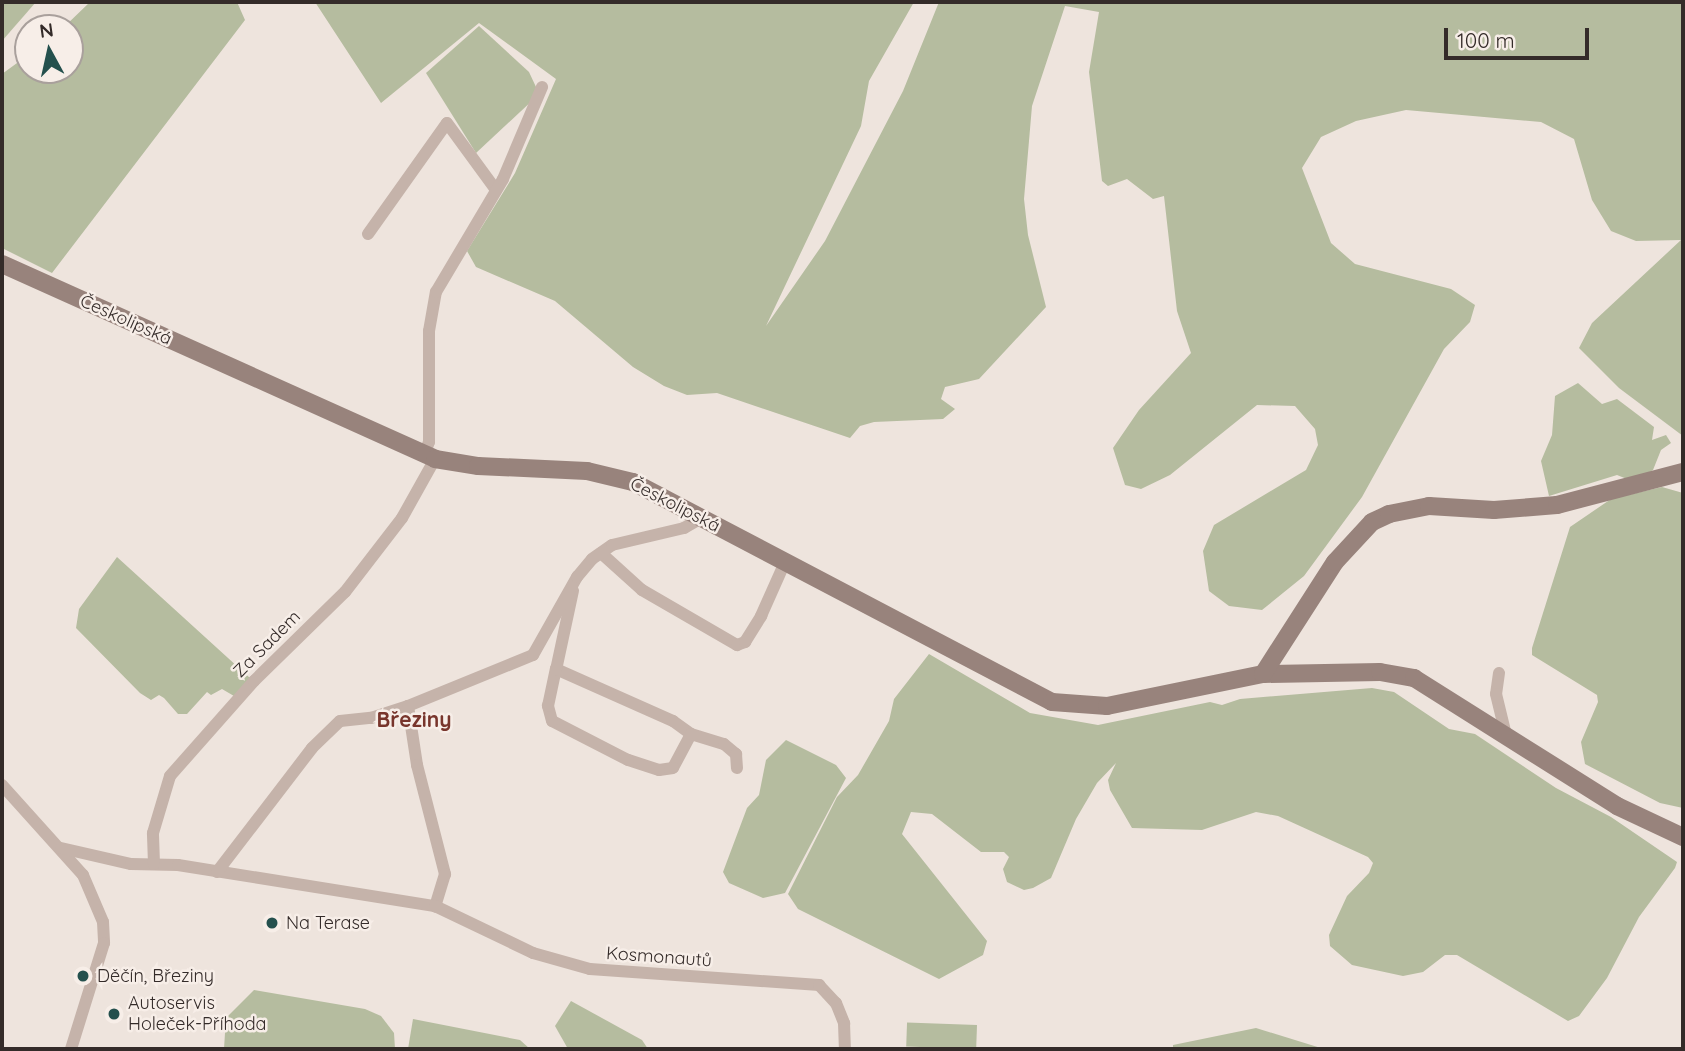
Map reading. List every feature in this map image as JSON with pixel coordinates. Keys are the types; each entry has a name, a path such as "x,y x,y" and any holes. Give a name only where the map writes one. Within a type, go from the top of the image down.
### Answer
{"main road":[{"name":"Českolipská","path":"2,264 429,457 478,466 587,471 633,482 1052,702 1107,706 1263,674 1380,672 1414,678 1617,806 1683,837"},
{"path":"1263,674 1335,562 1363,530 1388,514 1429,506 1494,510 1557,505 1683,472"}],"street":[{"name":"Za Sadem","path":"154,864 153,833 170,775 254,681 345,592 402,518 429,457 431,309 441,280 496,190 542,87"},
{"path":"368,233 447,123 496,190"},
{"path":"217,872 312,748 340,721 371,718 408,706 533,654 577,577 601,553 612,545 684,528 701,518"},
{"path":"601,553 642,590 737,645 745,642 761,616 785,562"},
{"path":"577,577 548,706 552,721 628,760 659,770 673,768 691,734"},
{"path":"556,670 673,721 691,734 724,744 736,754 737,768"},
{"path":"1499,673 1496,694 1506,735"},
{"path":"408,706 417,765 445,874 435,906"},
{"path":"2,785 83,875 103,922 104,943 71,1049"},
{"name":"Kosmonautů","path":"61,848 97,856 435,906 533,953 590,970 819,985 836,1003 844,1023 845,1049"},
{"path":"83,875 97,856"}],"green space":[{"path":"2,2 36,2 26,14 14,14 14,27 2,41"},
{"path":"90,2 237,2 245,20 52,273 2,248 2,74 14,65 14,84 84,84 84,14 78,14"},
{"path":"315,2 914,2 869,81 861,126 766,326 825,241 903,91 939,2 1683,2 1683,436 1619,388 1579,348 1592,323 1681,240 1636,241 1611,231 1592,200 1574,139 1541,122 1406,110 1356,121 1321,137 1302,168 1331,243 1355,264 1451,289 1475,305 1470,322 1444,349 1362,497 1304,576 1262,610 1229,606 1209,591 1203,551 1214,525 1306,470 1318,445 1315,429 1295,406 1257,405 1170,475 1141,489 1125,485 1113,448 1139,410 1191,353 1177,311 1164,196 1153,199 1127,179 1108,186 1102,181 1089,72 1099,12 1065,6 1032,106 1024,199 1028,235 1046,307 979,379 945,387 941,399 955,409 943,419 874,422 860,426 850,438 717,393 687,395 664,386 633,367 555,301 476,267 467,251 515,173 556,79 479,23 381,103"},
{"path":"479,26 529,72 536,87 535,98 476,153 426,73"},
{"path":"1578,383 1602,404 1617,399 1654,427 1652,440 1666,435 1671,443 1661,450 1653,470 1646,474 1627,479 1617,475 1549,496 1541,461 1552,435 1555,396"},
{"path":"1662,487 1683,493 1683,808 1660,803 1585,764 1581,742 1598,702 1597,695 1532,655 1570,527 1611,499"},
{"path":"117,557 250,678 234,696 222,689 211,695 207,692 187,714 178,714 159,695 151,700 140,693 76,628 79,609"},
{"path":"929,654 1030,713 1098,725 1210,702 1222,705 1240,699 1372,688 1394,692 1449,729 1475,734 1556,788 1611,817 1677,862 1639,917 1607,978 1579,1016 1568,1021 1457,955 1445,955 1423,972 1403,976 1352,965 1330,946 1329,935 1347,896 1369,873 1373,863 1368,857 1278,816 1256,812 1202,830 1132,828 1110,790 1108,780 1116,763 1097,783 1076,819 1051,878 1033,888 1024,890 1007,882 1003,869 1009,857 1004,852 981,852 932,814 911,812 902,834 987,941 983,955 939,979 798,909 788,894 837,797 858,775 889,721 894,699"},
{"path":"786,740 836,765 846,778 785,893 763,898 729,883 723,872 747,808 759,795 766,760"},
{"path":"254,990 365,1009 381,1016 394,1033 395,1049 224,1049 226,1018"},
{"path":"571,1001 642,1040 648,1049 568,1049 555,1026"},
{"path":"413,1019 520,1040 530,1049 408,1049"},
{"path":"907,1023 977,1025 976,1049 906,1047"},
{"path":"1256,1028 1324,1049 1173,1049 1173,1045"}],"place":[{"name":"Na Terase","path":"272,923"},
{"name":"Děčín, Březiny","path":"83,976"},
{"name":"Autoservis Holeček-Příhoda","path":"114,1014"}],"district":[{"name":"Březiny","path":"414,719"}]}
